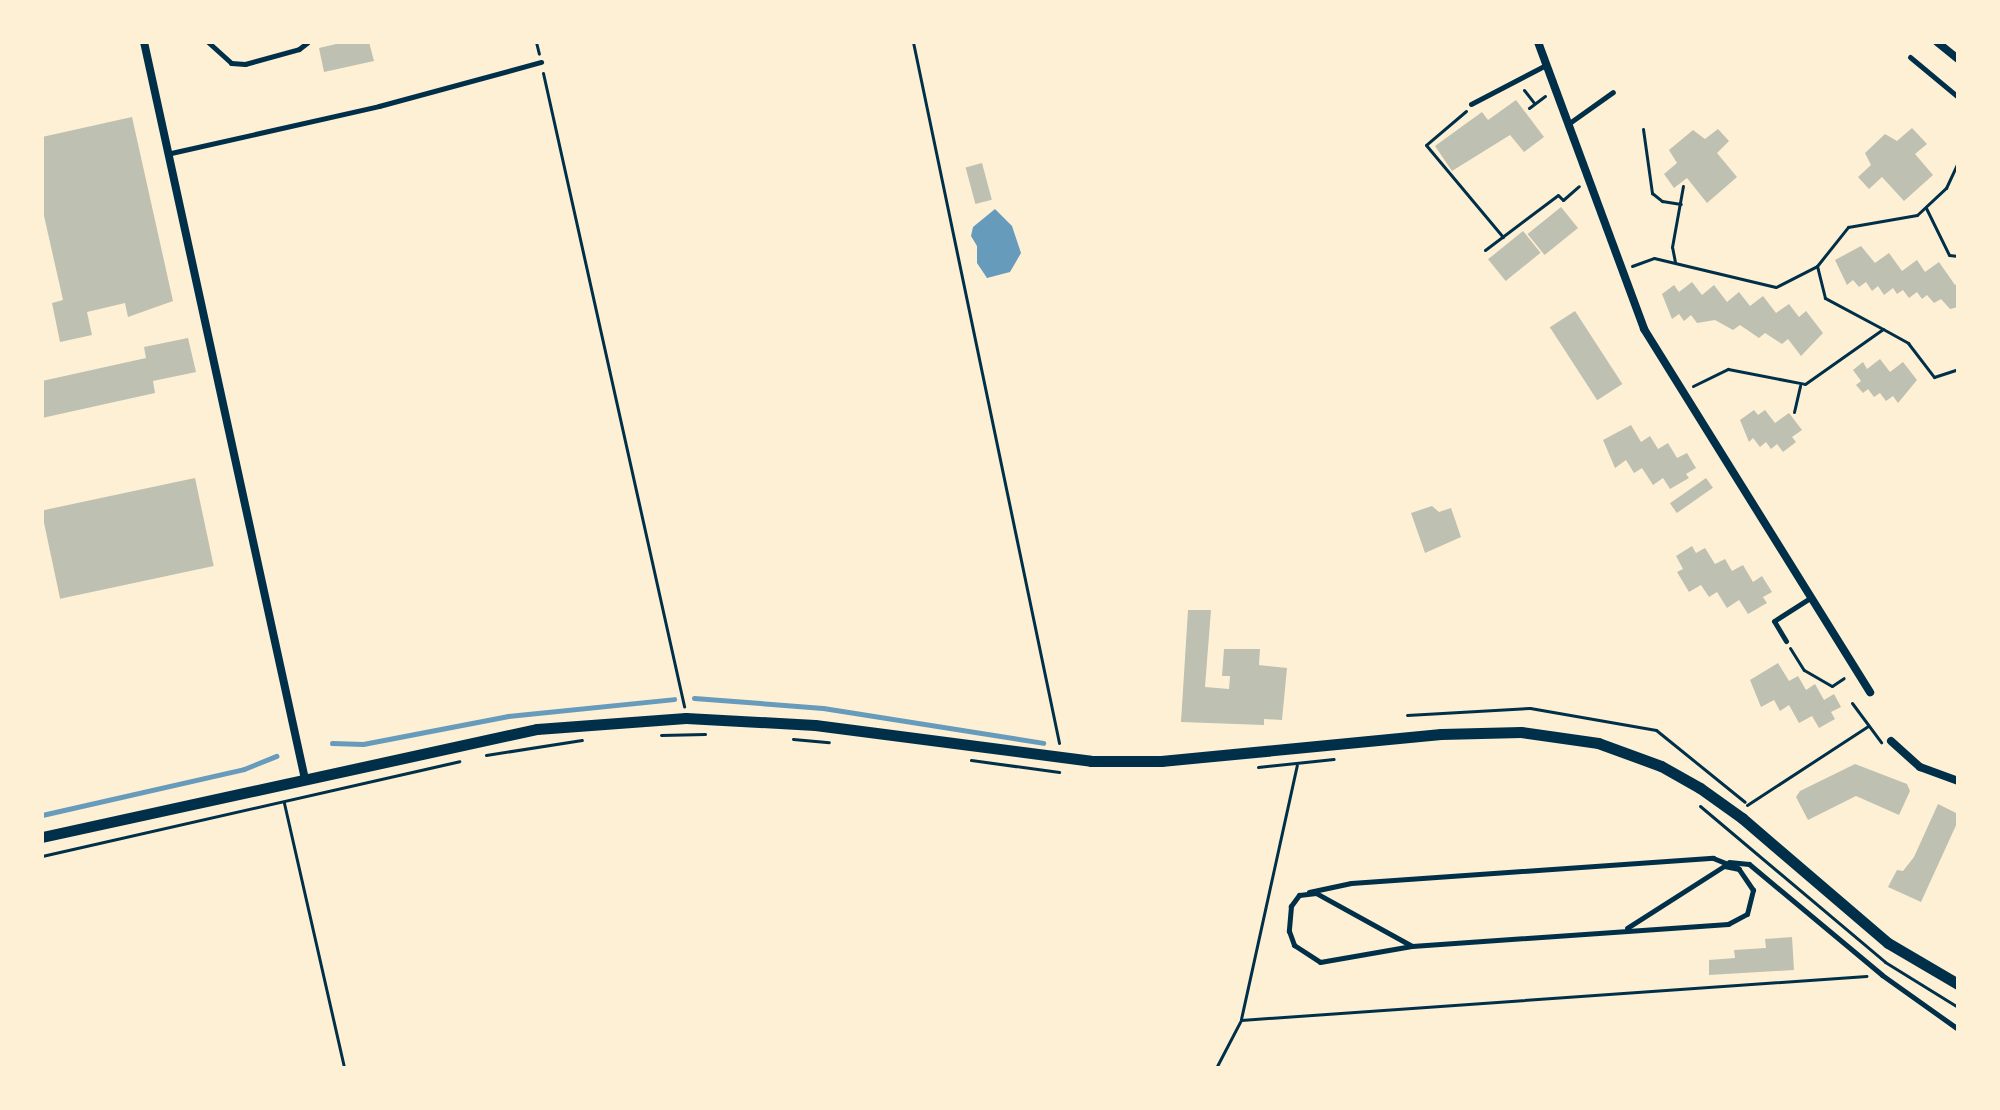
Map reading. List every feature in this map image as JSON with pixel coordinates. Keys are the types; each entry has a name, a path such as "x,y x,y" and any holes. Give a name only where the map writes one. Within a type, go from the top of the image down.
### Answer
{"street":[{"path":"144,42 171,153 305,779"},
{"path":"1538,42 1644,329 1870,692"},
{"path":"1937,42 1958,59"},
{"path":"42,837 537,729 686,718 815,725 1062,759 1161,761 1489,731 1598,743 1661,766 1700,788 1888,943 1958,984"},
{"path":"1891,741 1920,767 1958,781"}],"lane":[{"path":"208,42 231,63 245,64 299,49 308,42"},
{"path":"1910,57 1958,97"},
{"path":"171,153 379,106 541,62"},
{"path":"1471,104 1519,83 1546,65"},
{"path":"1567,125 1613,92"},
{"path":"1786,641 1774,621 1812,597"},
{"path":"1729,862 1739,869 1753,890 1753,903 1739,921 1650,931 1627,928 1412,946 1320,962 1301,953 1289,931 1291,906 1308,892 1351,883 1713,858 1749,864 1882,975 1958,1029"},
{"path":"1627,928 1710,871 1739,869"},
{"path":"1308,892 1336,900 1412,946"}],"path":[{"path":"536,42 686,718"},
{"path":"913,42 1062,759"},
{"path":"1519,83 1534,103"},
{"path":"1529,108 1546,95"},
{"path":"1471,104 1426,145 1503,237"},
{"path":"1643,129 1652,193 1662,201 1681,204"},
{"path":"1632,266 1654,258 1776,287 1817,266 1848,227 1900,221 1926,208 1946,188 1958,162"},
{"path":"1485,250 1579,186"},
{"path":"1675,262 1672,247 1683,186"},
{"path":"1926,208 1949,255 1958,256"},
{"path":"1817,266 1825,298 1908,343 1934,377 1958,369"},
{"path":"1692,387 1728,369 1800,384 1883,329"},
{"path":"1794,412 1799,405 1800,384"},
{"path":"1786,641 1804,670 1832,686 1844,678"},
{"path":"1852,703 1884,746 1891,741"},
{"path":"1746,806 1868,726"},
{"path":"649,735 717,734"},
{"path":"786,738 843,743"},
{"path":"476,757 596,739"},
{"path":"960,758 1071,773"},
{"path":"1252,767 1341,758"},
{"path":"42,856 460,761"},
{"path":"1216,1068 1241,1020 1297,764"},
{"path":"1689,797 1885,962 1958,1007"},
{"path":"284,803 344,1068"},
{"path":"1241,1020 1882,975"}],"water":[{"path":"995,209 1012,226 1021,253 1010,272 987,278 977,263 977,246 971,236 973,227"}],"building":[{"path":"345,42 369,42 374,61 324,72 319,48"},
{"path":"1516,100 1544,137 1524,152 1510,135 1452,171 1435,146 1482,112 1488,120"},
{"path":"132,117 173,301 128,317 125,303 87,312 92,335 60,342 52,303 63,300 42,207 42,137"},
{"path":"1912,128 1927,144 1915,154 1933,175 1904,201 1882,177 1869,189 1858,177 1871,165 1865,153 1885,134 1897,141"},
{"path":"1718,129 1729,141 1717,153 1737,177 1707,203 1687,178 1674,188 1664,174 1677,163 1669,150 1693,130 1705,139"},
{"path":"982,163 992,200 975,204 966,167"},
{"path":"1561,207 1578,228 1545,255 1528,234"},
{"path":"1523,231 1541,253 1506,281 1488,259"},
{"path":"1861,246 1875,263 1889,253 1902,271 1917,260 1925,272 1939,262 1955,285 1958,282 1958,307 1950,309 1941,299 1934,303 1927,295 1922,299 1917,292 1909,298 1903,290 1897,294 1893,288 1884,295 1878,286 1872,291 1866,282 1859,287 1853,280 1847,285 1835,260"},
{"path":"1692,282 1702,295 1714,285 1727,302 1739,292 1750,306 1763,296 1776,313 1789,304 1799,317 1806,311 1823,333 1801,356 1788,339 1782,344 1765,333 1759,338 1740,325 1733,330 1715,320 1697,323 1691,315 1684,321 1679,314 1672,319 1662,294 1674,285 1679,292"},
{"path":"1575,311 1622,384 1597,400 1550,327"},
{"path":"188,338 196,372 153,381 155,393 42,418 42,381 146,358 144,347"},
{"path":"1880,359 1890,372 1903,362 1917,380 1898,403 1893,396 1886,401 1880,393 1874,397 1868,389 1863,393 1856,385 1861,381 1853,370 1863,362 1867,369"},
{"path":"1754,410 1758,415 1765,410 1775,423 1789,413 1802,430 1792,437 1796,442 1783,452 1777,444 1771,449 1766,442 1760,447 1753,438 1749,442 1740,420"},
{"path":"1631,425 1641,442 1650,436 1658,449 1668,443 1677,458 1687,453 1696,468 1686,474 1689,478 1670,489 1663,478 1653,485 1642,468 1634,473 1626,460 1615,468 1603,440"},
{"path":"195,478 214,566 60,599 42,511"},
{"path":"1706,478 1713,488 1677,513 1670,503"},
{"path":"1432,506 1439,512 1451,508 1461,537 1425,553 1411,513"},
{"path":"1692,546 1696,553 1705,548 1715,564 1725,559 1732,571 1743,565 1753,582 1762,576 1772,592 1763,597 1767,603 1748,614 1739,600 1727,608 1717,592 1709,597 1701,585 1689,592 1677,572 1683,569 1676,556"},
{"path":"1188,610 1211,610 1205,687 1229,689 1230,676 1222,676 1224,649 1260,649 1259,665 1287,668 1282,720 1264,719 1264,725 1181,722"},
{"path":"1778,663 1789,681 1798,676 1806,690 1815,684 1824,700 1834,694 1841,707 1831,712 1835,719 1819,728 1812,716 1799,723 1789,705 1780,711 1774,700 1761,707 1750,680"},
{"path":"1855,764 1907,784 1910,791 1899,815 1856,796 1808,820 1796,797 1800,791"},
{"path":"1938,804 1958,814 1958,821 1921,902 1888,887 1897,870 1903,871 1914,857"},
{"path":"1792,937 1794,970 1709,975 1709,960 1735,958 1734,950 1766,948 1765,939"}],"waterway":[{"path":"694,698 823,708 1043,743"},
{"path":"332,743 363,744 508,716 674,699"},
{"path":"42,815 244,769 276,756"}]}
